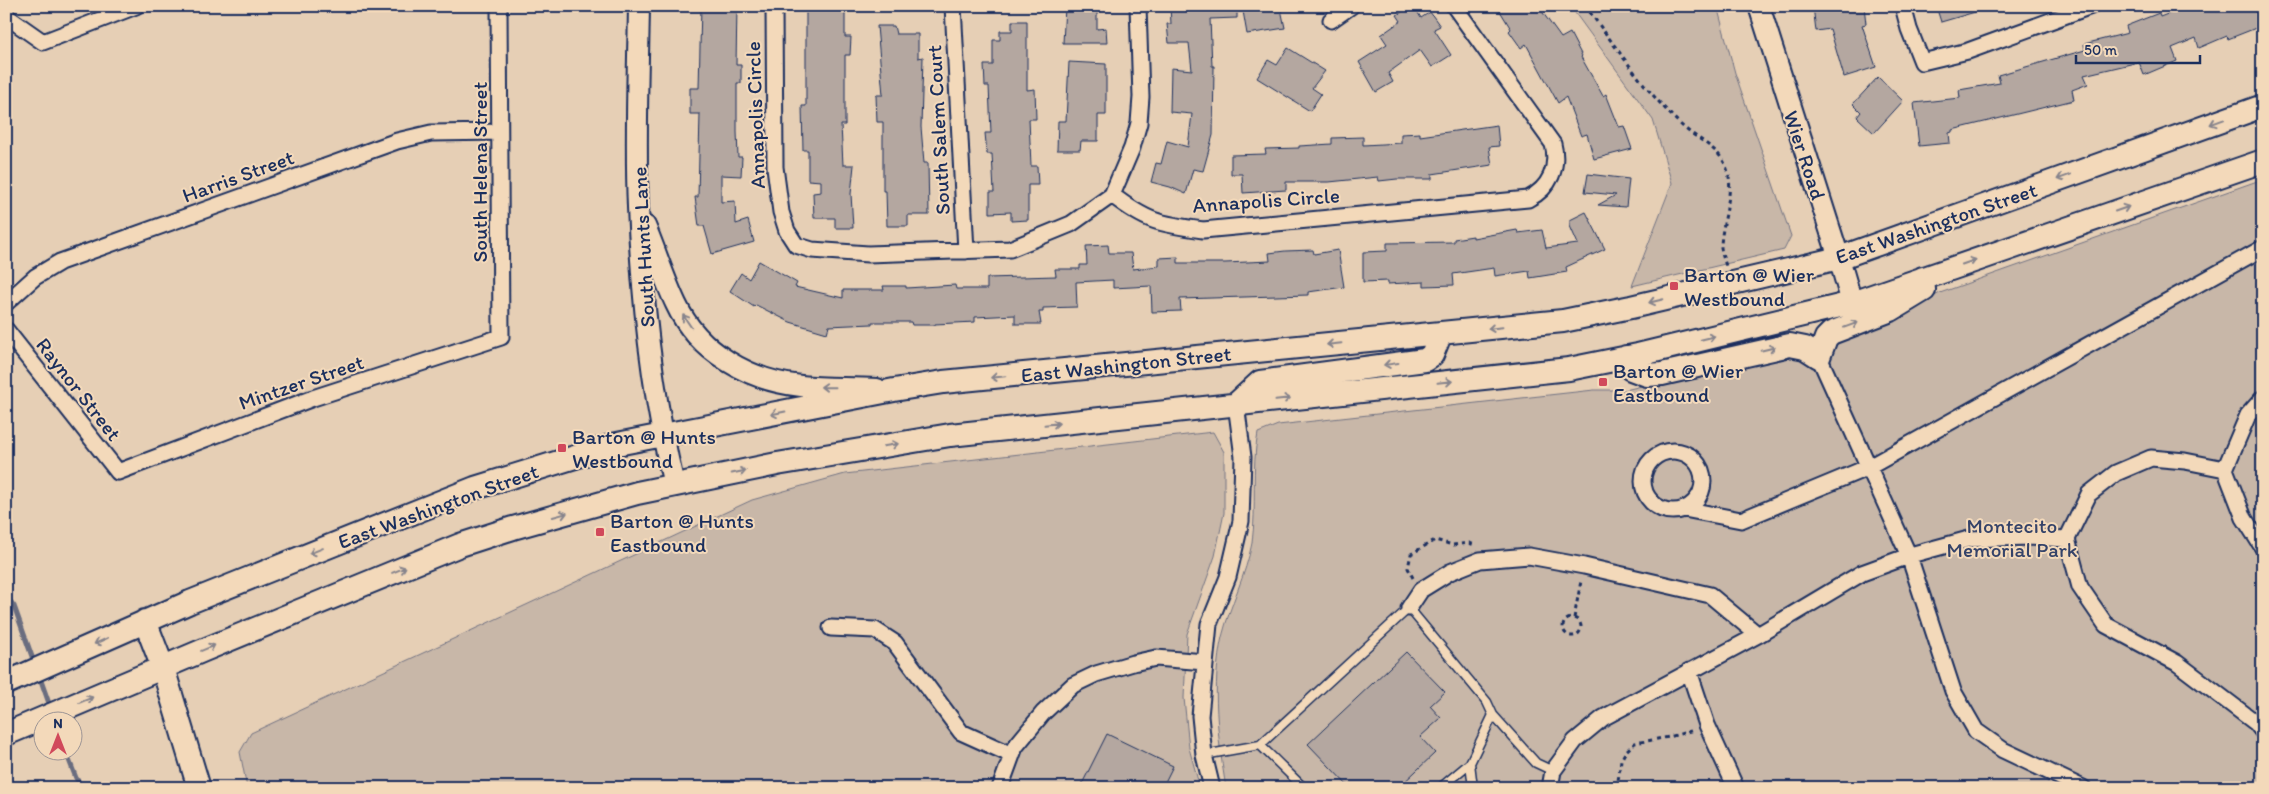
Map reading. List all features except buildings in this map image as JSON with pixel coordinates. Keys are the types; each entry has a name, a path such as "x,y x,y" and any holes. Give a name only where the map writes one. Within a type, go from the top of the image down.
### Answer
{"main road":[{"name":"South Hunts Lane","path":"639,6 638,207 652,375 662,434 674,485"},
{"name":"Wier Road","path":"1759,6 1852,303"},
{"name":"East Washington Street","path":"6,683 145,621 475,488 617,444 943,382 1441,334 1562,320 1640,305 1839,258 2263,106"},
{"name":"East Washington Street","path":"16,730 460,545 637,493 778,464 950,435 1569,369 1852,303 2263,161"},
{"path":"638,207 676,306 698,337 723,359 755,375 800,386 894,390"},
{"path":"1626,357 1632,369 1647,375 1662,374 1790,345 1805,348 1819,357 1831,333 1909,301 1924,290 1923,278"},
{"path":"1236,404 1260,382 1425,360 1432,355 1441,334"},
{"path":"145,621 163,668 199,788"}],"street":[{"path":"6,16 43,42 136,6"},
{"name":"South Helena Street","path":"499,6 501,337"},
{"name":"Annapolis Circle","path":"774,6 775,167 781,212 787,230 796,245 812,250 841,253 966,252 1010,249 1042,238 1071,224 1112,195 1136,214 1154,222 1203,230 1528,199 1539,194 1548,184 1556,158 1553,144 1454,6"},
{"name":"South Salem Court","path":"954,6 966,252"},
{"path":"1112,195 1132,148 1139,123 1141,97 1138,6"},
{"path":"1331,20 1351,6"},
{"path":"1903,6 1909,29 1922,62 1968,51 2091,6"},
{"name":"Harris Street","path":"6,302 35,277 60,262 397,141 431,133 499,132"},
{"path":"1684,509 1741,520 1869,467 2263,248"},
{"name":"Raynor Street","path":"6,330 118,472"},
{"name":"Mintzer Street","path":"118,472 313,398 501,337"},
{"path":"1819,357 1909,556 1953,691 1976,731 2003,750 2083,788"},
{"path":"2263,398 2248,415 2226,469 2244,518 2263,548"},
{"path":"1212,788 1204,755 1200,716 1209,624 1228,577 1241,521 1243,457 1236,404"},
{"path":"2226,469 2185,461 2151,458 2134,465 2116,473 2089,494 2067,538 2080,588 2106,625 2177,663 2256,723 2263,732"},
{"path":"1550,788 1553,771 1575,741 1603,718 1758,635 1862,573 1909,556 1969,539 2067,538"},
{"path":"1409,608 1421,590 1450,572 1480,560 1529,556 1584,566 1710,595 1758,635"},
{"path":"831,628 875,630 882,634 894,643 962,732 1012,755"},
{"path":"1000,788 1015,746 1042,713 1073,685 1114,668 1156,658 1205,662"},
{"path":"1690,671 1707,725 1736,788"}],"lane":[{"path":"1204,755 1260,745 1409,608 1487,702 1493,716 1536,763 1553,771"},
{"path":"1440,788 1470,763 1493,716"},
{"path":"1260,745 1304,788"},
{"path":"1470,763 1473,788"}],"path":[{"path":"1585,6 1657,101 1679,124 1711,146 1726,165 1729,174 1729,185 1721,248 1726,268"},
{"path":"1421,590 1408,568 1408,560 1411,554 1435,540 1453,544 1472,543 1480,560"},
{"path":"1574,618 1584,566"},
{"path":"1574,618 1580,621 1582,627 1580,633 1571,636 1566,634 1564,625 1566,620 1574,618"},
{"path":"1617,788 1621,760 1626,751 1635,743 1669,738 1707,725"}],"green space":[{"path":"1570,6 1717,6 1735,73 1791,236 1784,250 1632,286 1672,183 1653,120"},
{"name":"Montecito Memorial Park","path":"2263,179 2263,788 1226,788 1218,732 1217,674 1222,637 1246,567 1252,543 1255,460 1258,433 1278,425 1594,390 1625,390 1784,352 1891,318 1940,293"},
{"path":"1213,432 1224,452 1224,513 1215,556 1187,634 1184,698 1189,748 1200,788 247,788 240,752 251,733 752,500 845,474"}],"waterway":[{"path":"6,596 14,606 35,665"},
{"path":"39,675 51,709"},
{"path":"70,762 76,778 83,788"}],"place":[{"name":"Barton @ Wier Westbound","path":"1674,286"},
{"name":"Barton @ Wier Eastbound","path":"1603,382"},
{"name":"Barton @ Hunts Westbound","path":"562,448"},
{"name":"Barton @ Hunts Eastbound","path":"600,532"}]}
